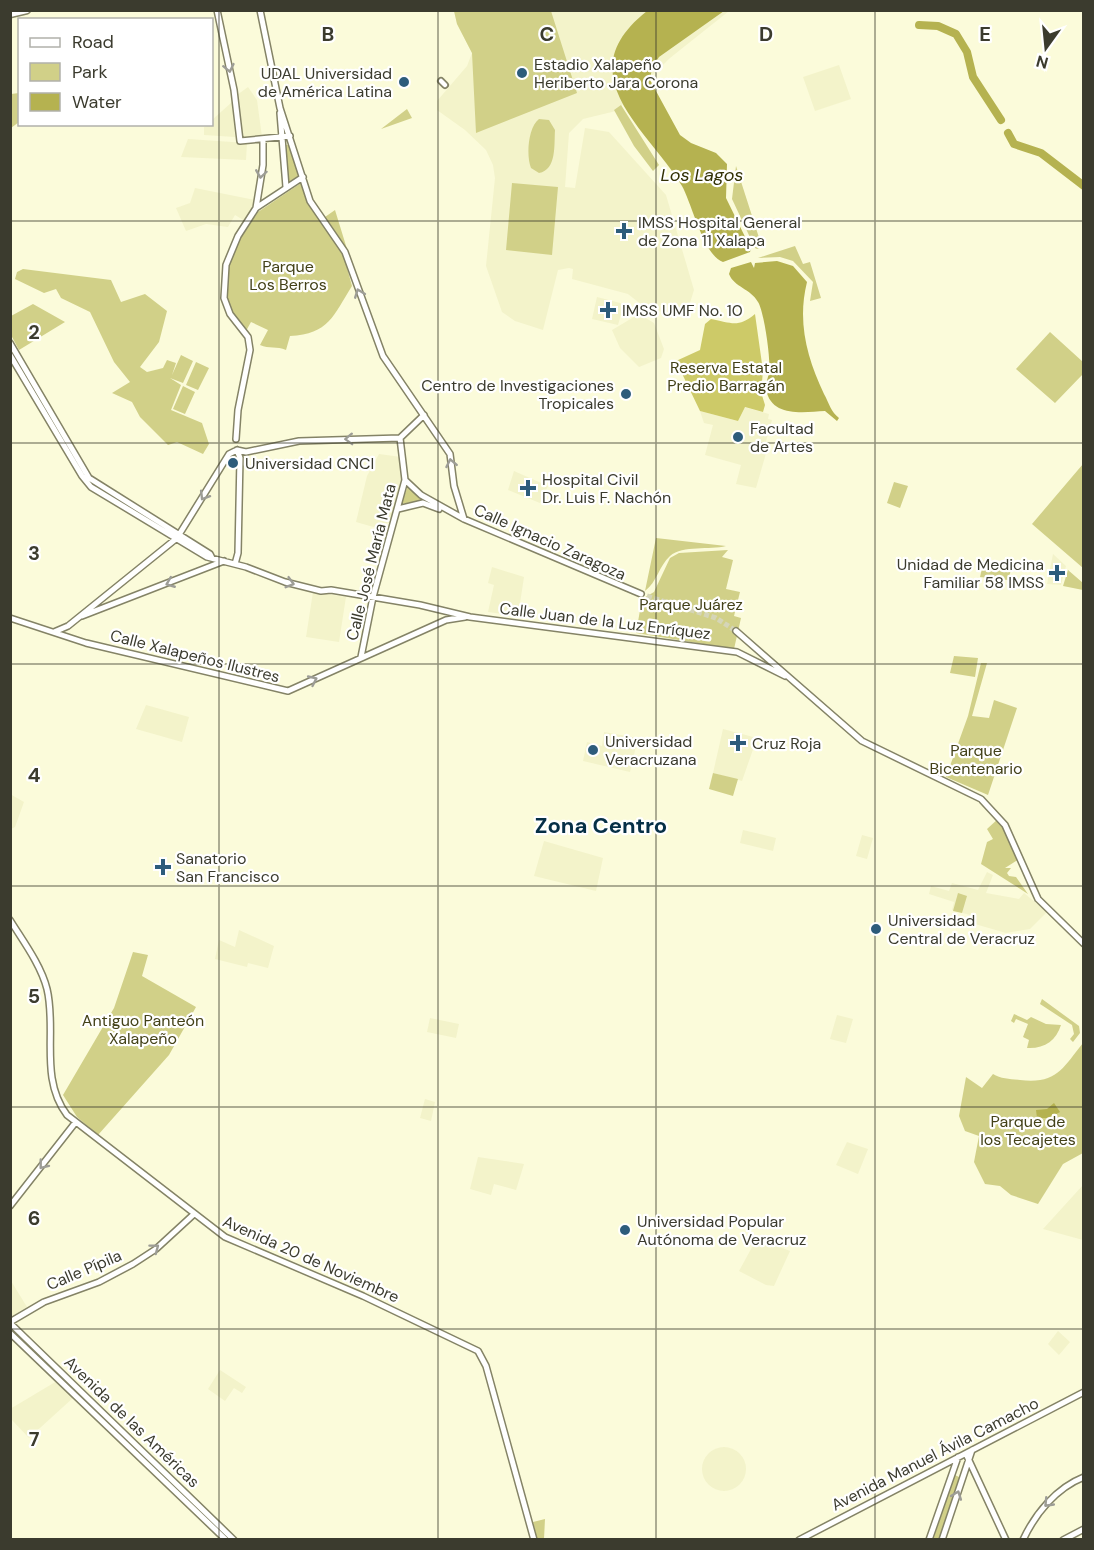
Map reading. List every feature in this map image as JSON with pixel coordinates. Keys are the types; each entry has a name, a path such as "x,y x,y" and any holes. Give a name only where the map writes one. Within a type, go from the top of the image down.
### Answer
{"main road":[{"path":"10,14 27,10"},
{"path":"217,10 234,90 240,141 263,141 290,136"},
{"path":"260,10 280,108 310,201 345,252 384,356 450,454 454,486 464,519"},
{"path":"280,108 286,187"},
{"path":"236,439 238,410 250,345 248,338 230,314 223,288 231,252 256,208 263,141"},
{"path":"256,208 303,177"},
{"path":"10,343 89,478 178,536"},
{"path":"10,355 86,482 210,554 212,558 303,587 373,597 470,617"},
{"path":"54,632 68,626 178,536 230,454 237,450 246,452 298,441 400,438 424,415"},
{"name":"Calle José María Mata","path":"361,657 373,597 405,480 400,438"},
{"path":"235,564 238,541 240,458 237,450"},
{"name":"Calle Ignacio Zaragoza","path":"405,480 422,495 464,519 645,595"},
{"name":"Calle Ignacio Zaragoza","path":"398,509 423,503 450,512"},
{"path":"78,617 224,561"},
{"name":"Calle Juan de la Luz Enríquez","path":"470,617 737,652 785,676"},
{"name":"Calle Xalapeños Ilustres","path":"10,618 68,637 288,691 446,620 470,617"},
{"path":"68,626 68,637"},
{"path":"738,632 785,676 862,741 981,799 1005,825 1038,899 1083,944"},
{"name":"Avenida 20 de Noviembre","path":"10,920 39,970 47,990 54,1090 62,1107 75,1123 225,1238 363,1296 478,1351 486,1366 534,1539"},
{"path":"10,1206 75,1123"},
{"name":"Calle Pípila","path":"10,1323 44,1302 99,1282 133,1264 156,1249 193,1215"},
{"name":"Avenida de las Américas","path":"10,1323 234,1539"},
{"name":"Avenida de las Américas","path":"10,1333 226,1539"},
{"name":"Avenida Manuel Ávila Camacho","path":"799,1539 1083,1392"},
{"path":"942,1539 972,1450"},
{"path":"966,1454 1006,1539"},
{"path":"929,1539 958,1457"},
{"path":"953,1472 960,1472 964,1477"},
{"path":"1023,1539 1044,1506 1069,1484 1083,1477"},
{"path":"1063,1539 1083,1529"}],"street":[{"path":"236,439 237,450"}],"shaded area":[{"path":"454,11 729,11 670,58 616,111 583,119 569,133 565,187 575,188 585,128 609,132 666,195 694,290 689,306 664,313 642,305 628,294 572,279 573,269 569,268 558,270 543,330 515,321 502,312 486,266 495,178 493,165 486,150 465,130 437,110 437,101 467,66 472,53 457,24"},
{"path":"839,65 851,99 815,111 803,77"},
{"path":"248,87 257,100 262,137 242,137 237,95"},
{"path":"232,102 235,137 204,135 204,127 213,126 213,119"},
{"path":"188,139 247,143 246,160 181,157"},
{"path":"195,188 255,200 245,221 235,215 228,227 206,224 186,231 176,208 190,203"},
{"name":"IMSS UMF No. 10","path":"597,297 624,304 618,325 592,319"},
{"path":"639,314 654,323 664,349 661,358 639,367 620,348 612,330"},
{"name":"Facultad de Artes","path":"744,407 769,414 768,419 772,420 764,448 767,450 756,488 736,484 741,465 705,455 713,425 704,423 700,411 738,421"},
{"path":"379,454 401,457 402,478 390,523 379,523 377,528 356,522 367,476"},
{"name":"Hospital Civil Dr. Luis F. Nachón","path":"514,471 548,486 540,503 508,490"},
{"name":"Unidad de Medicina Familiar 58 IMSS","path":"1053,554 1066,566 1061,585 1047,584"},
{"path":"492,567 524,577 518,616 488,612 494,585 488,583"},
{"path":"313,592 346,597 339,642 306,637"},
{"path":"146,705 189,717 182,742 136,729"},
{"path":"723,729 757,738 742,781 713,773"},
{"path":"604,732 638,738 630,772 583,761 587,742 602,746"},
{"path":"10,794 24,802 15,827 11,829"},
{"path":"743,830 776,838 773,851 740,843"},
{"path":"862,835 873,838 867,859 856,856"},
{"path":"544,841 603,858 596,891 534,876"},
{"path":"987,872 993,875 986,893 1019,899 1024,893 1047,912 1030,929 1006,933 968,922 970,915 952,910 954,902 929,894 931,886 949,891 952,883 978,890"},
{"path":"239,930 274,946 268,968 248,963 247,967 215,959 219,940 235,947"},
{"path":"837,1015 853,1019 846,1043 830,1039"},
{"path":"430,1018 459,1024 456,1038 427,1032"},
{"path":"425,1099 435,1102 431,1121 420,1118"},
{"path":"847,1142 868,1149 858,1174 836,1165"},
{"path":"478,1157 524,1164 516,1190 494,1184 491,1195 470,1189"},
{"path":"1083,1185 1083,1240 1043,1229"},
{"path":"757,1238 790,1251 774,1286 766,1285 739,1271"},
{"path":"11,1281 27,1307 12,1316 10,1315"},
{"path":"1058,1331 1070,1342 1059,1355 1048,1344"},
{"path":"220,1370 246,1387 242,1393 234,1388 225,1401 208,1389"},
{"path":"57,1381 74,1397 29,1438 11,1419 10,1409"},
{"path":"724,1447 733,1448 740,1453 745,1460 745,1478 740,1485 733,1490 724,1491 715,1490 708,1485 703,1478 702,1469 703,1460 708,1453 715,1448"}],"green space":[{"name":"Estadio Xalapeño Heriberto Jara Corona","path":"454,11 551,11 577,93 476,133 472,53 457,24"},
{"path":"18,93 18,123 11,128 11,94"},
{"path":"621,105 659,165 653,171 634,146 614,110"},
{"path":"407,109 412,118 381,129"},
{"path":"539,119 549,120 555,130 552,162 545,171 539,173 531,168 528,149 532,128"},
{"path":"286,145 290,145 300,176 288,184"},
{"path":"736,166 762,247 757,249 732,199"},
{"name":"Parque Los Berros","path":"301,183 313,209 343,253 352,286 328,322 313,332 290,336 286,350 260,345 268,330 251,322 246,331 225,303 229,256 258,212"},
{"path":"512,183 558,187 552,255 506,250"},
{"path":"335,210 347,249 325,217"},
{"path":"795,246 803,264 810,262 821,298 810,301 813,282 793,261 780,257 758,258"},
{"path":"23,269 111,280 121,302 145,294 167,311 159,342 140,367 147,372 163,368 167,360 176,363 172,375 181,355 193,361 183,383 170,378 181,385 171,410 202,423 209,444 203,454 177,442 168,445 140,417 132,402 112,393 130,382 114,362 90,312 61,298 56,289 44,293 15,279 17,272"},
{"path":"33,304 65,322 19,350 11,335 11,316"},
{"name":"Reserva Estatal Predio Barragán","path":"755,314 763,371 761,392 765,405 763,412 745,407 738,421 700,411 676,361 700,350 705,324 711,319 739,323"},
{"path":"1050,332 1083,362 1083,374 1055,403 1016,369"},
{"path":"196,362 209,368 198,390 186,385"},
{"path":"183,386 195,392 185,414 173,409"},
{"path":"1083,464 1083,568 1032,524"},
{"path":"894,482 908,486 900,508 887,503"},
{"path":"408,486 425,500 401,504"},
{"path":"656,538 726,546 689,549 675,553 666,560 645,591"},
{"name":"Parque Juárez","path":"728,550 722,557 733,560 726,589 740,592 734,616 741,618 734,649 636,633 642,599 654,592 670,558 679,553"},
{"path":"984,560 1012,567 1008,580 980,577"},
{"path":"1068,570 1083,583 1083,590 1063,586"},
{"path":"954,656 978,658 975,677 950,673"},
{"name":"Parque Bicentenario","path":"981,663 987,663 972,716 989,718 994,700 1017,708 988,795 946,777 968,716"},
{"path":"713,773 738,779 733,796 709,789"},
{"path":"999,818 1019,859 1005,868 1011,868 1007,873 1009,876 1016,877 1028,894 981,864 987,842 993,839 987,829"},
{"path":"958,893 967,896 962,913 953,911"},
{"name":"Antiguo Panteón Xalapeño","path":"133,952 148,955 142,976 196,1007 169,1055 98,1135 77,1117 63,1095 114,1008"},
{"path":"1042,999 1079,1026 1080,1033 1073,1042 1070,1039 1074,1034 1072,1025 1040,1004"},
{"path":"1014,1014 1027,1020 1031,1017 1046,1024 1061,1025 1049,1043 1027,1048 1029,1040 1023,1037 1028,1024 1016,1019 1014,1023 1011,1021"},
{"name":"Parque de los Tecajetes","path":"1083,1043 1083,1153 1063,1164 1038,1204 1011,1195 1000,1186 985,1184 974,1162 979,1136 965,1131 959,1116 966,1077 982,1088 993,1074 1010,1079 1042,1080 1058,1073"},
{"path":"955,1475 961,1478 939,1539 933,1540"},
{"path":"545,1519 544,1539 537,1539 533,1522"}],"water":[{"name":"Los Lagos","path":"647,11 724,11 659,57 652,68 650,80 680,135 691,143 716,153 727,164 726,198 751,249 750,252 723,262 716,258 704,240 682,186 621,101 614,79 614,57 624,35"},
{"path":"777,261 793,266 807,282 803,311 805,340 818,380 832,410 839,418 837,421 825,411 798,412 781,409 769,398 766,387 769,357 760,307 755,298 735,282 729,274 731,268 751,262 754,268 755,263"},
{"path":"1054,1103 1060,1112 1049,1118 1037,1118 1036,1110 1047,1109"}],"waterway":[{"path":"919,25 938,26 956,34 967,52 973,77 1001,120"},
{"path":"1008,133 1014,144 1041,153 1084,186"}],"tunnel":[{"path":"647,596 716,618 736,631"}],"place":[{"name":"Estadio Xalapeño Heriberto Jara Corona","path":"522,73"},
{"name":"UDAL Universidad de América Latina","path":"404,82"},
{"name":"IMSS Hospital General de Zona 11 Xalapa","path":"624,231"},
{"name":"IMSS UMF No. 10","path":"608,310"},
{"name":"Centro de Investigaciones Tropicales","path":"626,394"},
{"name":"Facultad de Artes","path":"738,437"},
{"name":"Universidad CNCI","path":"233,463"},
{"name":"Hospital Civil Dr. Luis F. Nachón","path":"528,488"},
{"name":"Unidad de Medicina Familiar 58 IMSS","path":"1057,573"},
{"name":"Cruz Roja","path":"738,743"},
{"name":"Universidad Veracruzana","path":"593,750"},
{"name":"Sanatorio San Francisco","path":"163,867"},
{"name":"Universidad Central de Veracruz","path":"876,929"},
{"name":"Universidad Popular Autónoma de Veracruz","path":"625,1230"}],"district":[{"name":"Zona Centro","path":"601,825"}]}
